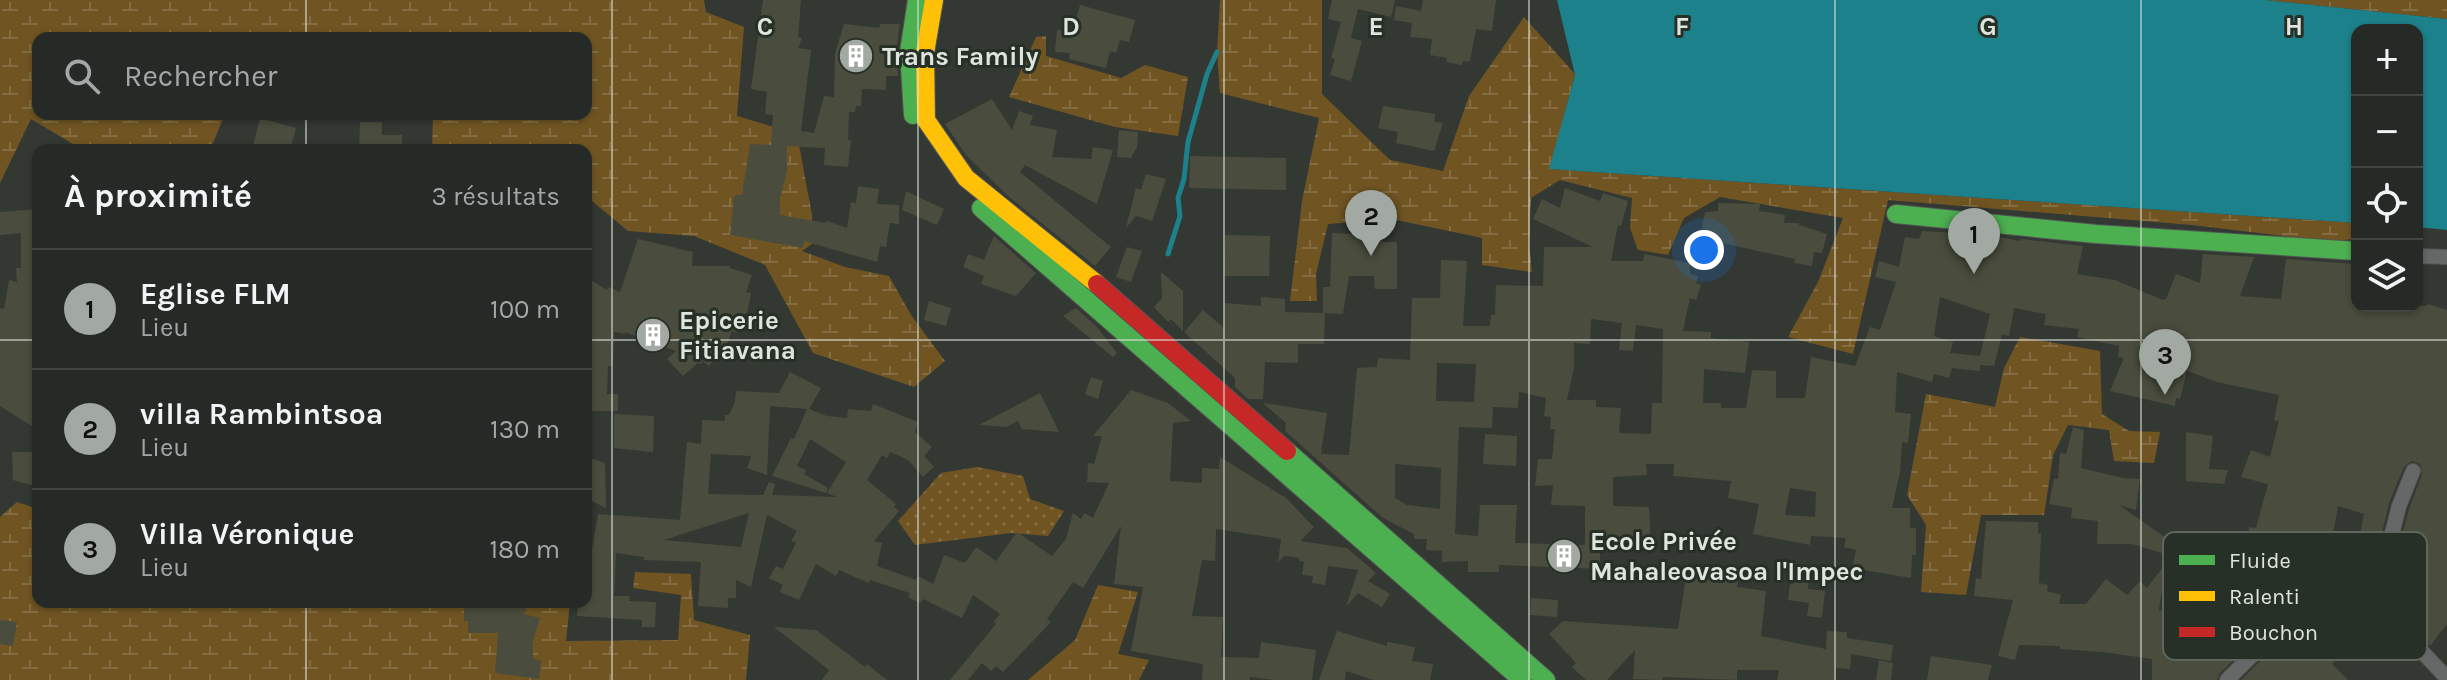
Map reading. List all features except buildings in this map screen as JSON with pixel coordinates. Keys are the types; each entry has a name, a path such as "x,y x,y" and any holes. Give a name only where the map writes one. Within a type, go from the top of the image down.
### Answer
{"street":[{"path":"917,0 909,52 913,116 957,186 1522,680"},
{"path":"934,0 925,53 926,120 966,178 1134,315 1546,680"},
{"path":"1896,214 2096,234 2351,251"},
{"path":"2423,256 2447,257"},
{"path":"2392,532 2413,471"},
{"path":"2427,657 2447,678"},
{"path":"2227,680 2247,660"}],"green space":[{"path":"0,0 704,0 706,12 744,27 737,116 797,134 812,215 812,244 802,251 845,267 889,276 911,315 945,361 914,387 813,353 765,265 694,236 628,231 592,201 592,144 432,144 433,120 592,120 592,32 32,32 32,120 0,183"},
{"path":"1220,0 1322,0 1322,94 1390,160 1443,171 1469,96 1524,17 1575,74 1550,169 2351,223 2351,239 2335,242 2192,225 1888,200 1853,354 1788,337 1818,282 1843,218 1720,197 1684,218 1668,255 1638,250 1630,228 1632,198 1560,180 1531,198 1529,244 1532,272 1482,265 1482,238 1392,219 1328,224 1316,274 1317,301 1290,301 1302,201 1319,118 1220,93 1217,52"},
{"path":"2265,0 2447,0 2447,19"},
{"path":"1046,36 1046,56 1121,78 1145,65 1188,77 1178,136 1115,127 1009,97 1036,37"},
{"path":"33,120 222,120 212,144 73,144"},
{"path":"2020,337 2100,351 2102,414 2129,431 2160,432 2154,463 2114,461 2109,430 2068,425 2053,455 2044,515 1981,515 1966,595 1921,592 1926,525 1907,495 1926,394 1995,407 2004,368"},
{"path":"977,467 1023,476 1030,499 1064,511 1048,536 1011,533 915,545 898,521 941,473"},
{"path":"17,502 32,507 32,608 569,608 566,641 678,640 681,595 633,588 635,572 691,574 694,620 750,635 746,680 0,680 0,517"},
{"path":"1098,585 1138,592 1118,654 1149,660 1139,680 1028,680 1075,640"}],"water":[{"path":"1557,0 2265,0 2447,19 2447,230 2423,228 2423,24 2351,24 2351,223 1549,169 1575,75"}],"waterway":[{"path":"1168,254 1180,216 1178,198 1184,179 1188,142 1207,74 1217,52"}],"traffic: fast":[{"path":"913,115 909,52 917,0"},
{"path":"981,208 1522,680"},
{"path":"1896,214 2096,234 2351,251"},
{"path":"1287,451 1546,680"}],"traffic: slow":[{"path":"934,0 925,53 926,120 966,178 1097,284"}],"traffic: jam":[{"path":"1097,284 1287,451"}],"place":[{"name":"Trans Family","path":"856,56"},
{"name":"villa Rambintsoa","path":"1371,256"},
{"name":"Eglise FLM","path":"1974,274"},
{"name":"Epicerie Fitiavana","path":"653,335"},
{"name":"Villa Véronique","path":"2165,395"},
{"name":"Ecole Privée Mahaleovasoa l'Impec","path":"1564,556"}]}
